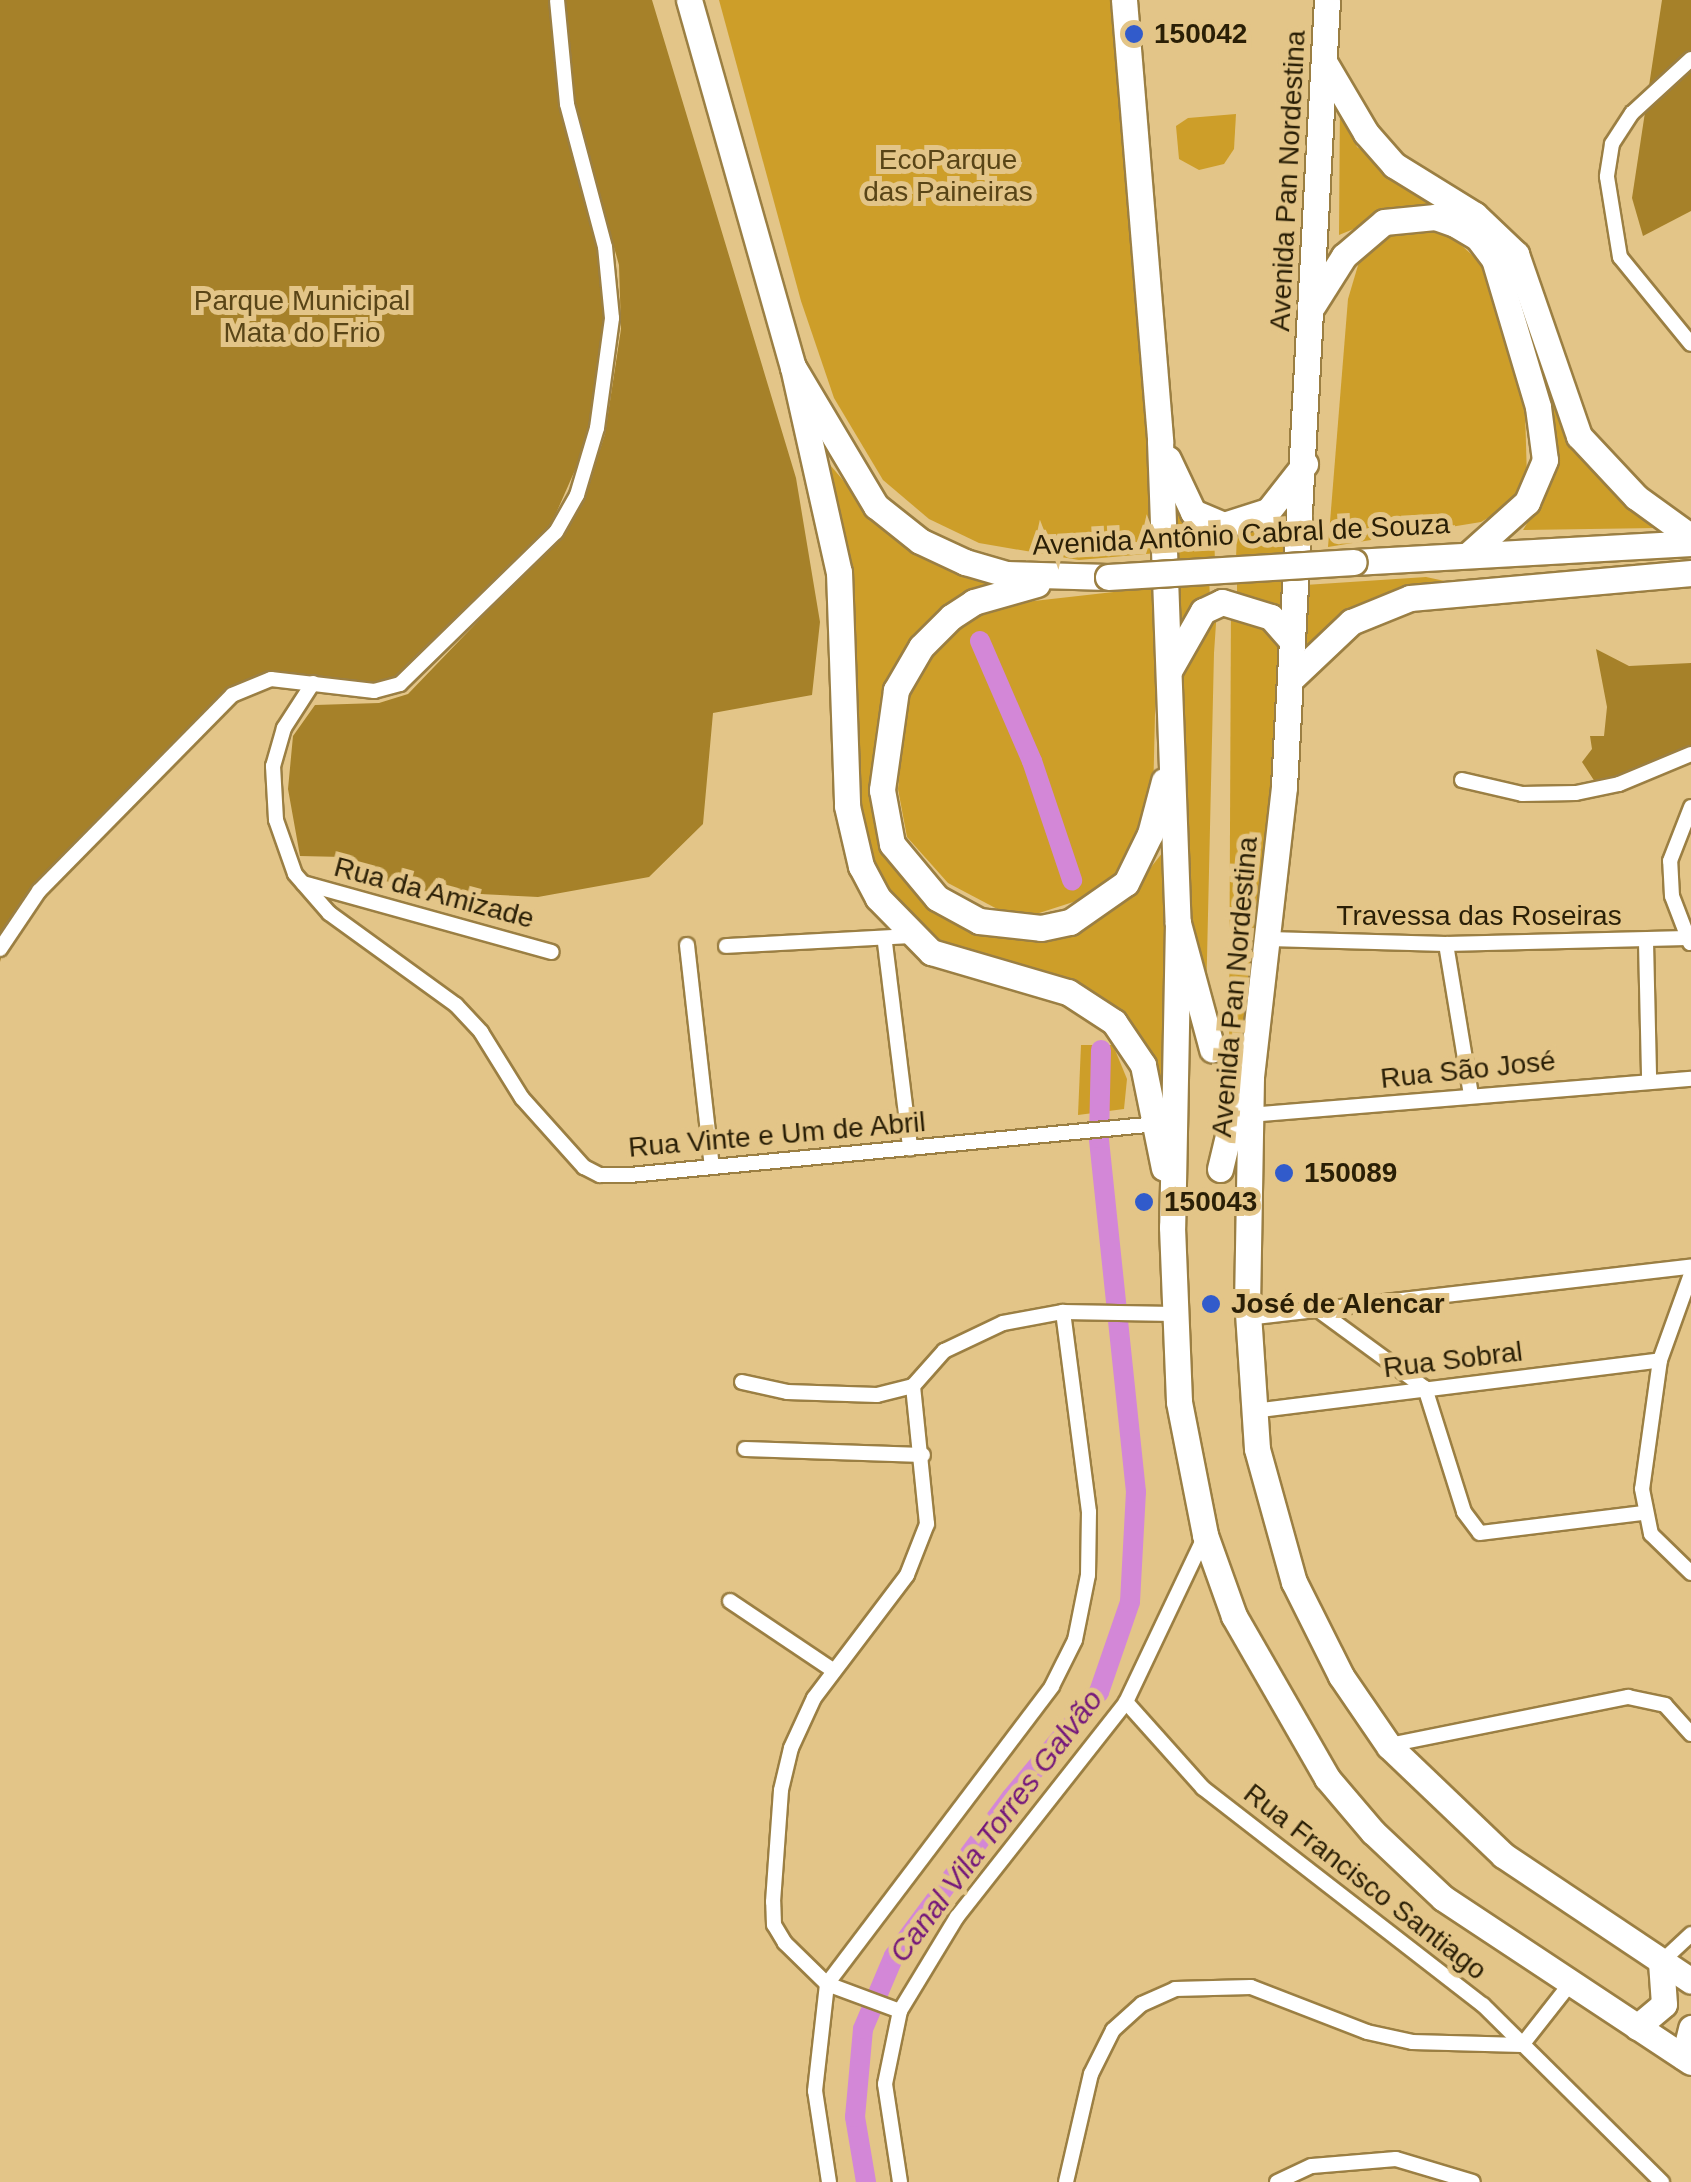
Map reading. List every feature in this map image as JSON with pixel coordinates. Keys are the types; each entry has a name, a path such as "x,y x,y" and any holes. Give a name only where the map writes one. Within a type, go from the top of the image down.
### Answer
{"highway":[{"name":"Avenida Antônio Cabral de Souza","path":"689,0 793,366 876,506 920,541 1006,574 1063,579 1691,540"},
{"path":"1124,0 1160,441 1178,923 1212,1049"},
{"name":"Avenida Pan Nordestina","path":"1327,0 1309,311 1306,462 1269,939 1255,1037 1250,1115 1248,1318 1253,1411 1266,1489 1294,1582 1340,1676 1388,1746 1503,1854 1691,1981"},
{"path":"1326,64 1366,133 1394,165 1485,222 1516,254 1579,436 1636,497 1691,540"},
{"path":"1309,311 1344,256 1384,222 1414,217 1455,224 1478,238 1494,259 1538,407 1544,460 1527,502 1468,555"},
{"path":"793,366 839,572 851,836 897,940 952,962 1068,992 1114,1022 1144,1065 1167,1123 1182,1433 1205,1536 1234,1616 1328,1778 1443,1898 1688,2060 1691,2028"},
{"path":"1160,441 1192,512 1224,525 1268,511 1306,462"},
{"path":"1291,678 1351,622 1410,598 1691,573"},
{"path":"1063,579 974,602 921,647 896,690 889,721 882,790 892,844 937,898 979,921 1023,928 1070,922 1126,883 1150,834 1170,752"},
{"path":"1170,668 1212,604 1260,612 1292,641"},
{"name":"Avenida Pan Nordestina","path":"1167,1123 1178,923"},
{"path":"1220,1168 1255,1037"},
{"path":"1637,2027 1664,2004 1661,1962"}],"street":[{"path":"0,948 28,903 232,695 270,679 374,691 408,678 556,532 577,495 596,428 612,318 605,247 568,104 557,0"},
{"path":"1691,59 1632,113 1612,144 1606,177 1620,257 1691,344"},
{"name":"Rua Vinte e Um de Abril","path":"314,682 284,728 273,766 276,820 302,883 329,913 456,1005 481,1032 522,1098 584,1167 600,1175 630,1176 1086,1127 1167,1123"},
{"path":"1462,780 1522,794 1576,793 1619,784 1691,754"},
{"path":"1689,941 1672,896 1670,860 1691,807"},
{"name":"Rua da Amizade","path":"302,883 552,952"},
{"name":"Travessa das Roseiras","path":"1269,939 1446,944 1689,941"},
{"path":"726,946 897,940 910,1148"},
{"path":"1646,942 1650,1078"},
{"path":"1446,944 1471,1094"},
{"path":"687,945 712,1167"},
{"name":"Rua São José","path":"1250,1115 1650,1078 1691,1079"},
{"path":"1248,1318 1691,1270 1660,1360 1643,1513 1651,1534 1691,1572"},
{"path":"829,2182 815,2090 827,1984 1052,1686 1075,1640 1088,1576 1089,1512 1063,1312"},
{"path":"742,1382 836,1396 913,1386 970,1333 1063,1312 1174,1314"},
{"path":"1321,1312 1425,1388 1464,1512 1480,1533 1643,1513"},
{"name":"Rua Sobral","path":"1253,1411 1660,1360"},
{"path":"900,2011 827,1984 785,1943 774,1925 773,1902 781,1790 791,1748 834,1671 907,1576 927,1524 913,1386"},
{"path":"745,1449 923,1455"},
{"path":"900,2182 885,2084 900,2011 957,1916 1126,1702 1205,1536"},
{"path":"730,1601 834,1671"},
{"path":"1388,1746 1628,1697 1664,1705 1691,1734"},
{"name":"Rua Francisco Santiago","path":"1126,1702 1204,1788 1381,1920 1522,2046 1662,2182"},
{"path":"1661,1962 1691,1934"},
{"path":"1066,2182 1091,2074 1112,2030 1142,2004 1175,1989 1251,1987 1412,2042 1522,2046 1570,1984"},
{"path":"1277,2182 1312,2166 1396,2160 1473,2182"}],"green space":[{"name":"Parque Municipal Mata do Frio","path":"0,0 553,0 560,99 599,249 607,317 590,436 550,527 404,682 363,690 309,681 236,689 8,931 0,962"},
{"path":"562,0 652,0 796,478 820,622 812,695 713,713 703,824 649,877 538,897 401,890 343,857 300,856 288,789 293,736 315,705 379,703 408,694 560,536 585,496 605,434 621,329 619,265 575,109"},
{"name":"EcoParque das Paineiras","path":"719,0 1110,0 1157,553 1079,560 979,543 929,519 883,480 834,398 801,301"},
{"path":"1662,0 1691,0 1691,211 1643,236 1632,198"},
{"path":"1340,101 1357,147 1476,221 1510,257 1561,409 1590,461 1656,528 1523,530 1550,486 1554,447 1504,269 1481,236 1451,217 1383,217 1339,235"},
{"path":"1236,114 1234,149 1224,164 1199,170 1179,159 1176,126 1188,118"},
{"path":"1413,228 1447,232 1483,265 1525,410 1527,479 1505,508 1481,522 1328,547 1348,299 1359,262 1382,239"},
{"path":"825,459 876,519 1014,580 901,660 877,724 873,802 886,849 907,885 934,907 1045,936 1140,881 1167,847 1166,1106 1128,1020 1104,999 911,932 864,857"},
{"path":"1171,488 1214,531 1215,563 1179,565"},
{"path":"1299,488 1292,559 1236,559 1237,531"},
{"path":"1293,573 1288,625 1261,600 1237,595 1237,576"},
{"path":"1209,577 1210,598 1181,643 1179,578"},
{"path":"1426,577 1459,584 1401,594 1298,663 1305,585"},
{"path":"1158,587 1153,799 1115,874 1098,894 1033,915 1003,912 948,883 907,837 898,789 907,695 948,629 990,606"},
{"path":"1231,604 1278,633 1283,677 1249,1019 1229,1055"},
{"path":"1217,609 1206,1002 1183,923 1182,663"},
{"path":"1596,649 1629,666 1691,663 1691,749 1597,785 1582,762 1592,749 1590,736 1604,736 1607,707"},
{"path":"1081,1045 1113,1045 1127,1079 1124,1109 1078,1115"}],"waterway":[{"name":"Canal Vila Torres Galvão","path":"980,641 1032,761 1072,880"},
{"name":"Canal Vila Torres Galvão","path":"866,2182 855,2117 863,2029 894,1956 1011,1798 1099,1692 1130,1602 1136,1492 1099,1138 1101,1050"}],"place":[{"name":"150042","path":"1134,34"},
{"name":"150089","path":"1284,1173"},
{"name":"150043","path":"1144,1202"},
{"name":"José de Alencar","path":"1211,1304"}]}
